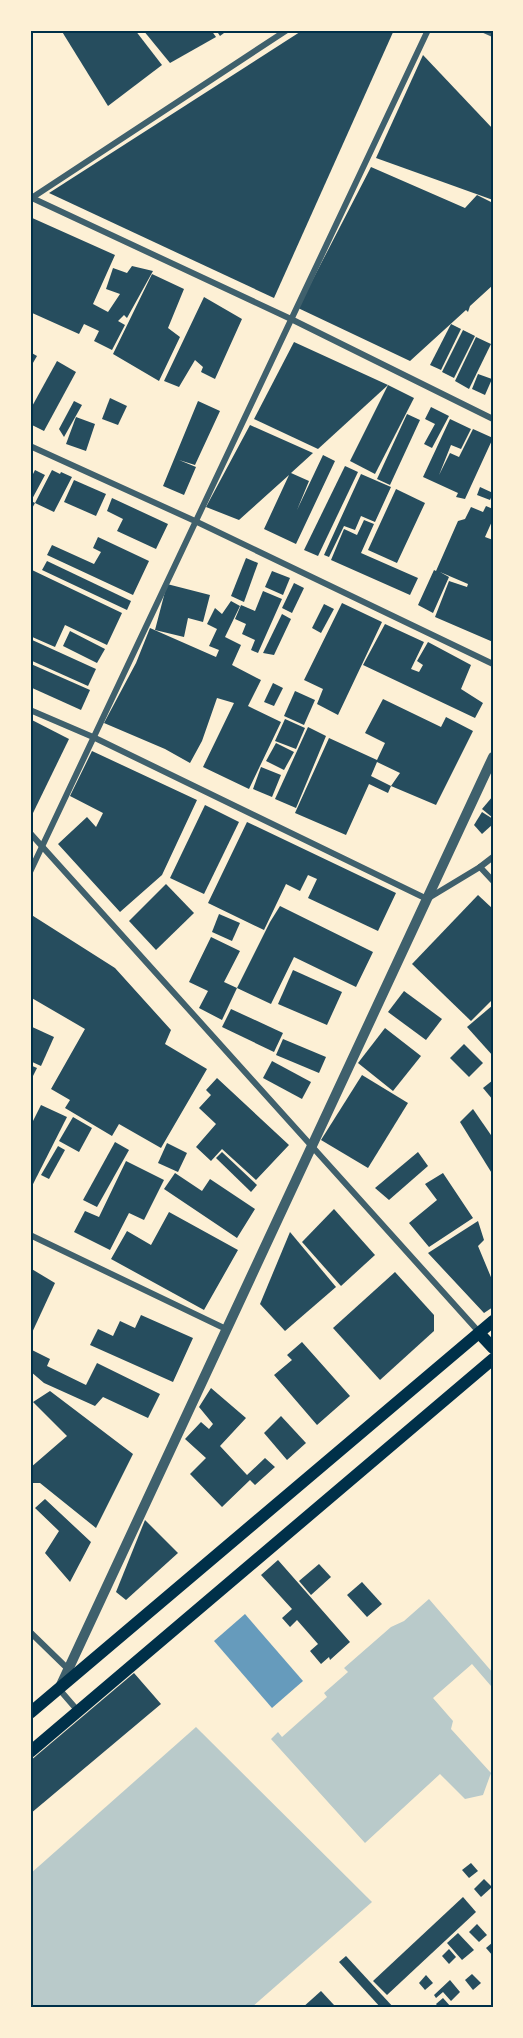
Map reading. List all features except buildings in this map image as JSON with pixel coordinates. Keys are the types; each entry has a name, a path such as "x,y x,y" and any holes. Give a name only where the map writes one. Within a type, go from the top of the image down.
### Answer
{"main road":[{"path":"30,1713 493,1322"},
{"path":"479,1333 493,1348"},
{"path":"30,1752 493,1359"}],"street":[{"path":"31,198 287,30"},
{"path":"30,872 428,30"},
{"path":"484,30 493,34"},
{"path":"31,198 291,319 493,419"},
{"path":"30,446 195,521 493,664"},
{"path":"30,710 93,737 427,899"},
{"path":"78,1711 59,1689 493,757"},
{"path":"30,833 479,1333"},
{"path":"427,899 493,857"},
{"path":"480,867 493,881"},
{"path":"30,1235 226,1329"},
{"path":"30,1632 68,1669"}],"shaded area":[{"path":"429,1599 493,1673 491,1686 472,1664 433,1698 453,1721 451,1729 491,1773 483,1795 465,1799 440,1774 365,1843 271,1739 278,1732 282,1737 327,1697 324,1693 348,1672 344,1668 391,1627 404,1621"},
{"path":"196,1727 372,1902 251,2008 30,2008 30,1874"}],"water":[{"path":"245,1614 303,1681 272,1708 214,1641"}]}
